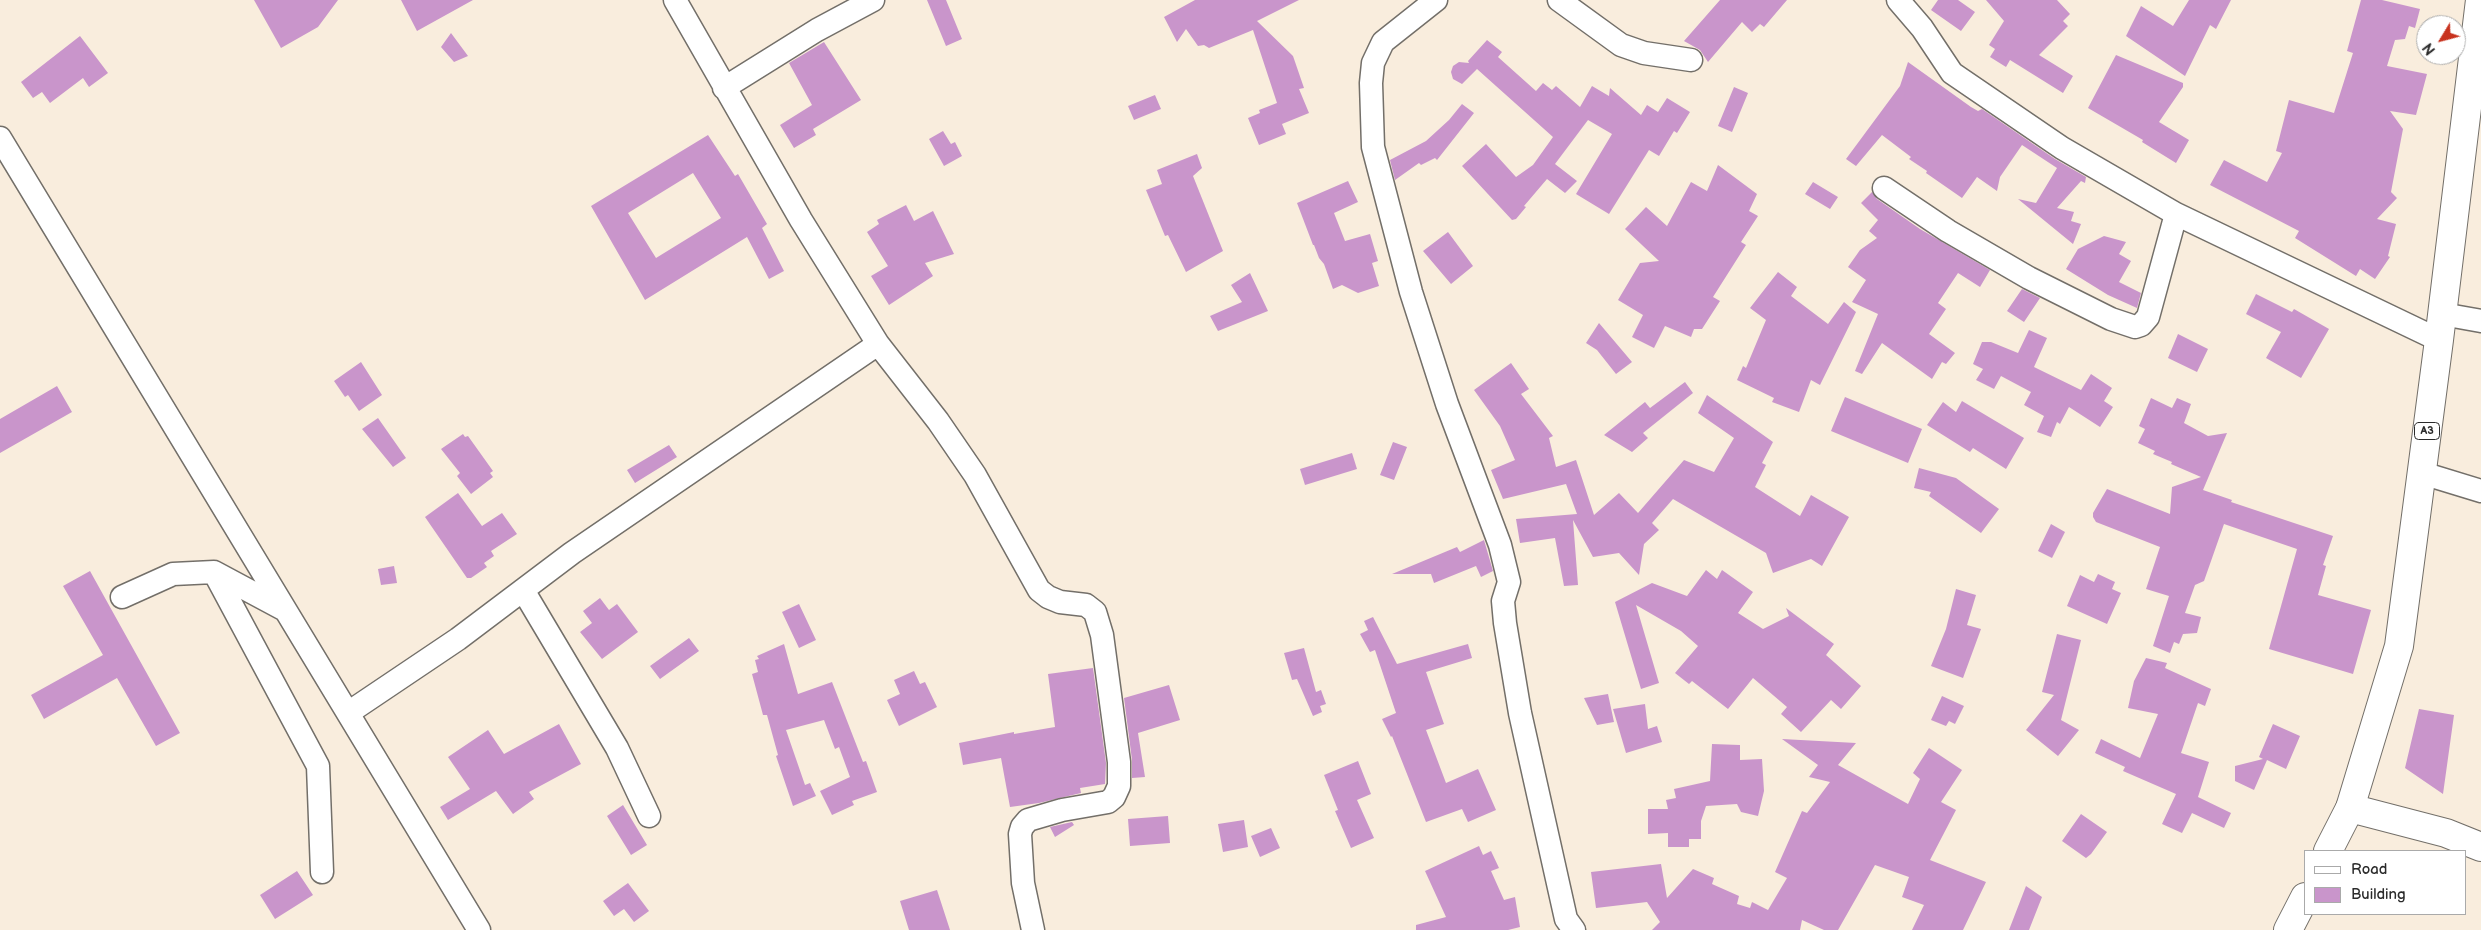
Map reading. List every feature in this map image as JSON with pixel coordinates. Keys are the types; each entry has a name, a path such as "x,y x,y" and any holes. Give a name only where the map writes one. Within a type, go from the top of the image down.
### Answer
{"main road":[{"name":"A3","path":"2329,850 2350,808 2399,646 2439,340 2478,2"},
{"path":"2350,808 2446,833 2481,847"},
{"path":"2288,930 2304,899"}],"street":[{"path":"675,0 801,220 878,344 975,475 1039,590 1060,602 1086,605 1095,612 1102,636 1119,762 1119,786 1117,792 1108,802 1062,810 1028,820 1022,827 1020,834 1023,883 1033,930"},
{"path":"724,88 817,30 873,0"},
{"path":"1436,0 1383,42 1373,63 1373,147 1411,292 1447,404 1500,545 1509,582 1503,601 1520,713 1566,919 1574,930"},
{"path":"1559,0 1621,45 1644,53 1691,60"},
{"path":"1898,0 1922,28 1952,73 2062,148 2176,214 2439,340"},
{"path":"0,138 479,930"},
{"path":"1884,188 1948,231 2029,278 2111,319 2135,327 2141,325 2148,317 2176,214"},
{"path":"2442,314 2481,321"},
{"path":"348,713 458,639 612,526 878,344"},
{"path":"2422,473 2481,491"},
{"path":"122,597 174,574 214,572 286,610"},
{"path":"214,572 318,766 322,872"},
{"path":"523,590 617,748 649,816"}],"building":[{"path":"254,0 338,0 318,27 281,48"},
{"path":"401,0 473,0 417,31"},
{"path":"927,0 946,0 962,39 946,46"},
{"path":"1195,0 1299,0 1257,21 1293,56 1304,88 1299,89 1309,113 1282,124 1286,134 1259,145 1248,118 1260,113 1259,110 1277,103 1253,30 1209,48 1204,45 1198,46 1186,29 1177,42 1164,17"},
{"path":"1720,0 1787,0 1764,27 1760,24 1752,32 1742,22 1708,62 1700,50 1684,41"},
{"path":"1938,0 1958,0 1975,12 1961,31 1931,10"},
{"path":"1986,0 2057,0 2070,14 2063,21 2068,26 2039,55 2073,76 2063,93 2010,60 2006,67 1990,57 1995,49 1989,45 2004,21"},
{"path":"2189,0 2231,0 2216,29 2210,25 2185,76 2126,36 2141,6 2173,26"},
{"path":"2361,0 2382,0 2420,9 2418,15 2416,15 2415,28 2409,26 2405,39 2395,40 2387,66 2427,74 2416,115 2390,111 2403,129 2391,192 2397,198 2377,219 2396,224 2388,256 2390,257 2375,279 2360,269 2356,276 2295,238 2299,231 2210,185 2224,160 2267,182 2282,153 2276,151 2289,100 2334,113 2353,53 2347,51"},
{"path":"451,33 468,56 454,62 441,47"},
{"path":"80,36 108,73 89,87 83,78 50,103 42,92 33,98 21,82"},
{"path":"1487,40 1502,52 1498,57 1536,91 1543,83 1552,90 1556,86 1580,107 1592,86 1609,96 1610,88 1641,115 1647,105 1658,112 1667,98 1690,112 1677,133 1674,131 1659,156 1649,150 1609,214 1576,194 1612,134 1588,120 1555,164 1577,181 1565,193 1547,179 1524,206 1526,207 1516,219 1512,220 1462,166 1486,144 1516,177 1533,165 1553,137 1477,69 1462,84 1453,79 1451,72 1453,66 1459,62 1469,63 1468,61"},
{"path":"824,42 861,100 813,129 816,135 794,148 780,125 812,105 789,63"},
{"path":"2116,55 2183,83 2183,87 2159,122 2189,140 2176,163 2142,142 2143,140 2088,108"},
{"path":"1908,62 1971,107 1978,111 1982,109 2055,159 2086,177 2085,183 2081,181 2057,208 2074,212 2071,221 2081,224 2073,244 2018,199 2036,203 2057,168 2022,145 2000,177 1997,191 1977,177 1962,198 1926,173 1927,171 1909,159 1911,157 1882,135 1856,166 1846,159 1900,86"},
{"path":"1734,87 1748,93 1732,132 1718,126"},
{"path":"1155,95 1161,109 1134,120 1128,106"},
{"path":"1462,104 1474,113 1437,160 1435,158 1421,165 1419,163 1395,180 1390,160 1426,141 1449,120"},
{"path":"943,131 951,144 955,142 962,156 944,166 929,139"},
{"path":"708,135 735,176 738,174 767,224 762,228 784,271 769,279 747,237 645,300 591,206","holes":["693,173 721,218 656,258 628,213"]},
{"path":"1197,154 1202,168 1193,176 1223,251 1186,272 1168,235 1165,236 1146,190 1162,184 1157,170"},
{"path":"1718,165 1757,194 1749,211 1758,216 1741,242 1746,245 1713,297 1720,301 1702,329 1694,329 1691,337 1665,326 1654,348 1632,337 1643,315 1618,300 1640,263 1659,261 1625,229 1646,207 1667,226 1691,182 1707,191"},
{"path":"1348,181 1358,202 1334,213 1345,241 1370,234 1378,261 1372,263 1379,286 1358,293 1342,285 1333,289 1297,203"},
{"path":"1813,182 1838,197 1830,209 1805,194"},
{"path":"1872,192 1877,199 1920,229 1990,270 1980,287 1958,273 1938,303 1946,309 1929,334 1955,353 1946,364 1942,362 1932,379 1882,343 1862,374 1855,371 1878,314 1852,302 1866,280 1848,267 1860,250 1877,238 1869,231 1878,220 1861,203"},
{"path":"906,205 914,221 933,211 954,254 925,263 933,276 889,305 871,276 888,266 867,232 879,224 877,220"},
{"path":"1448,232 1473,266 1451,284 1423,251"},
{"path":"2104,236 2126,242 2119,254 2131,261 2119,282 2141,293 2137,308 2108,295 2066,269 2078,249"},
{"path":"1778,272 1797,287 1791,296 1828,324 1844,302 1856,312 1820,385 1811,380 1799,412 1772,402 1774,398 1737,380 1743,366 1746,368 1766,320 1750,308"},
{"path":"1250,273 1268,311 1218,331 1210,316 1242,302 1231,285"},
{"path":"2022,289 2040,298 2024,322 2007,311"},
{"path":"2256,294 2292,312 2294,309 2329,329 2301,378 2266,358 2281,332 2246,314"},
{"path":"1599,323 1632,362 1616,374 1597,350 1586,343"},
{"path":"2029,330 2047,338 2034,367 2081,390 2091,374 2112,388 2104,401 2113,407 2100,427 2069,407 2060,424 2057,422 2051,437 2037,432 2044,416 2024,405 2031,392 2001,376 1994,389 1976,380 1983,369 1973,364 1982,342 1991,342 2018,353"},
{"path":"2178,334 2208,349 2197,372 2168,358"},
{"path":"361,362 382,395 359,411 348,395 345,397 334,381"},
{"path":"1511,363 1529,389 1521,394 1553,436 1549,438 1556,467 1576,460 1594,515 1619,493 1638,513 1684,460 1714,472 1734,438 1698,413 1707,395 1773,442 1762,463 1766,465 1755,487 1800,516 1811,495 1849,517 1822,566 1811,559 1773,573 1766,553 1673,499 1652,523 1659,530 1644,544 1639,575 1619,553 1593,557 1573,520 1578,585 1564,586 1555,538 1520,543 1516,519 1577,514 1566,484 1503,499 1491,470 1515,460 1500,426 1474,390"},
{"path":"1685,382 1693,393 1643,433 1648,438 1632,452 1604,435 1645,402 1650,408"},
{"path":"57,386 72,412 0,453 0,419"},
{"path":"1845,397 1922,429 1908,463 1831,431"},
{"path":"2151,398 2172,408 2177,398 2191,404 2184,423 2208,436 2227,433 2203,490 2232,500 2231,502 2333,536 2323,565 2326,566 2318,595 2371,610 2353,674 2269,649 2297,549 2224,524 2204,581 2195,585 2185,613 2201,617 2197,633 2183,634 2179,644 2174,642 2170,653 2153,646 2169,596 2146,589 2160,547 2096,522 2093,517 2093,513 2107,489 2170,514 2172,487 2201,477 2171,464 2172,462 2153,454 2155,451 2138,443 2145,429 2139,426"},
{"path":"1962,401 2024,438 2006,469 1973,448 1970,452 1927,425 1943,402 1956,412"},
{"path":"378,418 406,458 393,467 362,429"},
{"path":"463,434 465,437 468,436 493,471 490,473 493,477 471,494 457,476 460,473 441,449"},
{"path":"1393,442 1407,447 1394,480 1380,475"},
{"path":"669,445 677,457 635,483 627,470"},
{"path":"1352,453 1357,469 1305,485 1300,469"},
{"path":"1919,468 1956,478 1999,509 1981,533 1929,496 1931,492 1914,488"},
{"path":"458,493 482,526 502,513 517,534 491,551 494,556 484,563 487,567 471,578 467,578 425,517"},
{"path":"2051,524 2065,532 2052,558 2038,551"},
{"path":"1484,540 1493,571 1481,577 1476,566 1434,583 1431,574 1392,574 1457,547 1460,552"},
{"path":"394,566 397,583 381,585 378,569"},
{"path":"1706,570 1717,579 1722,570 1753,592 1738,613 1763,629 1789,616 1786,608 1834,644 1826,655 1861,686 1841,709 1831,700 1801,732 1781,714 1787,707 1753,678 1728,709 1692,681 1689,684 1675,673 1698,646 1681,631 1636,605 1659,683 1641,689 1615,602 1652,583 1687,596"},
{"path":"90,571 180,733 156,746 117,678 44,719 31,695 103,655 63,586"},
{"path":"2098,574 2115,582 2112,589 2121,593 2107,624 2067,606 2080,575 2094,582"},
{"path":"1956,589 1976,595 1967,625 1981,629 1963,678 1931,666 1946,629"},
{"path":"600,598 609,610 617,604 638,632 602,659 580,632 592,623 583,611"},
{"path":"799,604 816,640 799,648 782,612"},
{"path":"1373,617 1397,664 1468,644 1472,658 1426,672 1444,724 1426,730 1446,783 1478,769 1496,810 1468,822 1462,809 1426,822 1392,736 1382,719 1396,713 1375,650 1370,652 1360,634 1368,630 1364,621"},
{"path":"2057,634 2081,640 2061,720 2079,730 2058,756 2026,730 2054,695 2042,692"},
{"path":"689,638 699,651 660,679 650,666"},
{"path":"784,644 798,694 832,682 863,762 866,761 877,792 852,801 854,805 832,815 820,791 850,777 839,747 835,749 824,720 786,730 805,785 810,783 816,796 793,806 776,756 778,755 767,715 763,715 752,674 758,672 755,660 759,659 757,656"},
{"path":"1304,648 1316,692 1321,690 1326,704 1320,706 1322,712 1313,716 1297,679 1292,680 1284,653"},
{"path":"2146,658 2167,663 2165,668 2211,689 2205,706 2198,703 2181,753 2209,762 2198,797 2231,813 2224,828 2192,813 2182,833 2162,824 2176,794 2123,771 2125,767 2095,753 2101,739 2140,758 2158,714 2128,708 2134,681"},
{"path":"1093,668 1106,763 1105,784 1080,788 1081,793 1039,803 1010,807 1001,758 963,765 959,743 1014,732 1014,734 1055,727 1048,674"},
{"path":"914,671 920,684 925,682 937,707 899,726 887,700 900,694 894,680"},
{"path":"1169,685 1180,720 1138,733 1145,777 1132,778 1132,760 1124,698"},
{"path":"1608,694 1614,722 1597,725 1584,698"},
{"path":"1942,696 1964,706 1955,724 1949,721 1946,726 1931,720"},
{"path":"1645,704 1648,729 1657,726 1662,742 1626,753 1613,709"},
{"path":"2419,709 2454,715 2443,794 2405,768"},
{"path":"559,724 581,764 529,792 534,799 513,814 496,791 448,820 440,807 470,789 448,757 488,730 504,754"},
{"path":"2273,724 2300,736 2286,769 2267,760 2254,790 2235,781 2235,766 2263,759 2259,757"},
{"path":"1782,739 1856,743 1838,765 1908,804 1920,779 1913,773 1929,748 1962,770 1941,802 1956,810 1930,860 1986,882 1963,930 1912,930 1924,905 1902,897 1909,877 1875,865 1838,930 1824,930 1802,920 1800,930 1652,930 1660,922 1647,902 1596,908 1591,872 1661,864 1667,898 1693,869 1714,878 1712,884 1739,896 1737,904 1750,908 1752,902 1768,910 1787,878 1775,872 1802,811 1807,813 1830,782 1809,777 1818,765"},
{"path":"1712,744 1740,745 1740,760 1762,759 1764,791 1758,816 1741,812 1737,804 1706,806 1701,821 1701,839 1689,839 1689,847 1668,847 1668,833 1648,834 1648,809 1668,809 1666,800 1676,798 1674,789 1710,781"},
{"path":"1358,761 1371,794 1357,800 1374,838 1351,848 1335,811 1338,810 1324,775"},
{"path":"623,805 647,845 631,855 607,816"},
{"path":"2081,814 2107,832 2086,858 2062,841"},
{"path":"1168,816 1170,843 1130,846 1128,819"},
{"path":"1244,820 1248,847 1223,852 1218,824"},
{"path":"1072,822 1074,825 1055,837 1050,827"},
{"path":"1271,828 1280,848 1260,857 1251,836"},
{"path":"1479,846 1483,855 1491,851 1499,868 1491,871 1504,900 1515,897 1520,927 1508,930 1416,930 1416,925 1446,917 1425,871"},
{"path":"297,871 313,895 275,919 260,895"},
{"path":"628,883 649,911 634,922 624,909 614,916 603,901"},
{"path":"2026,886 2042,897 2029,930 2009,930"},
{"path":"937,890 950,930 909,930 900,901"}]}
